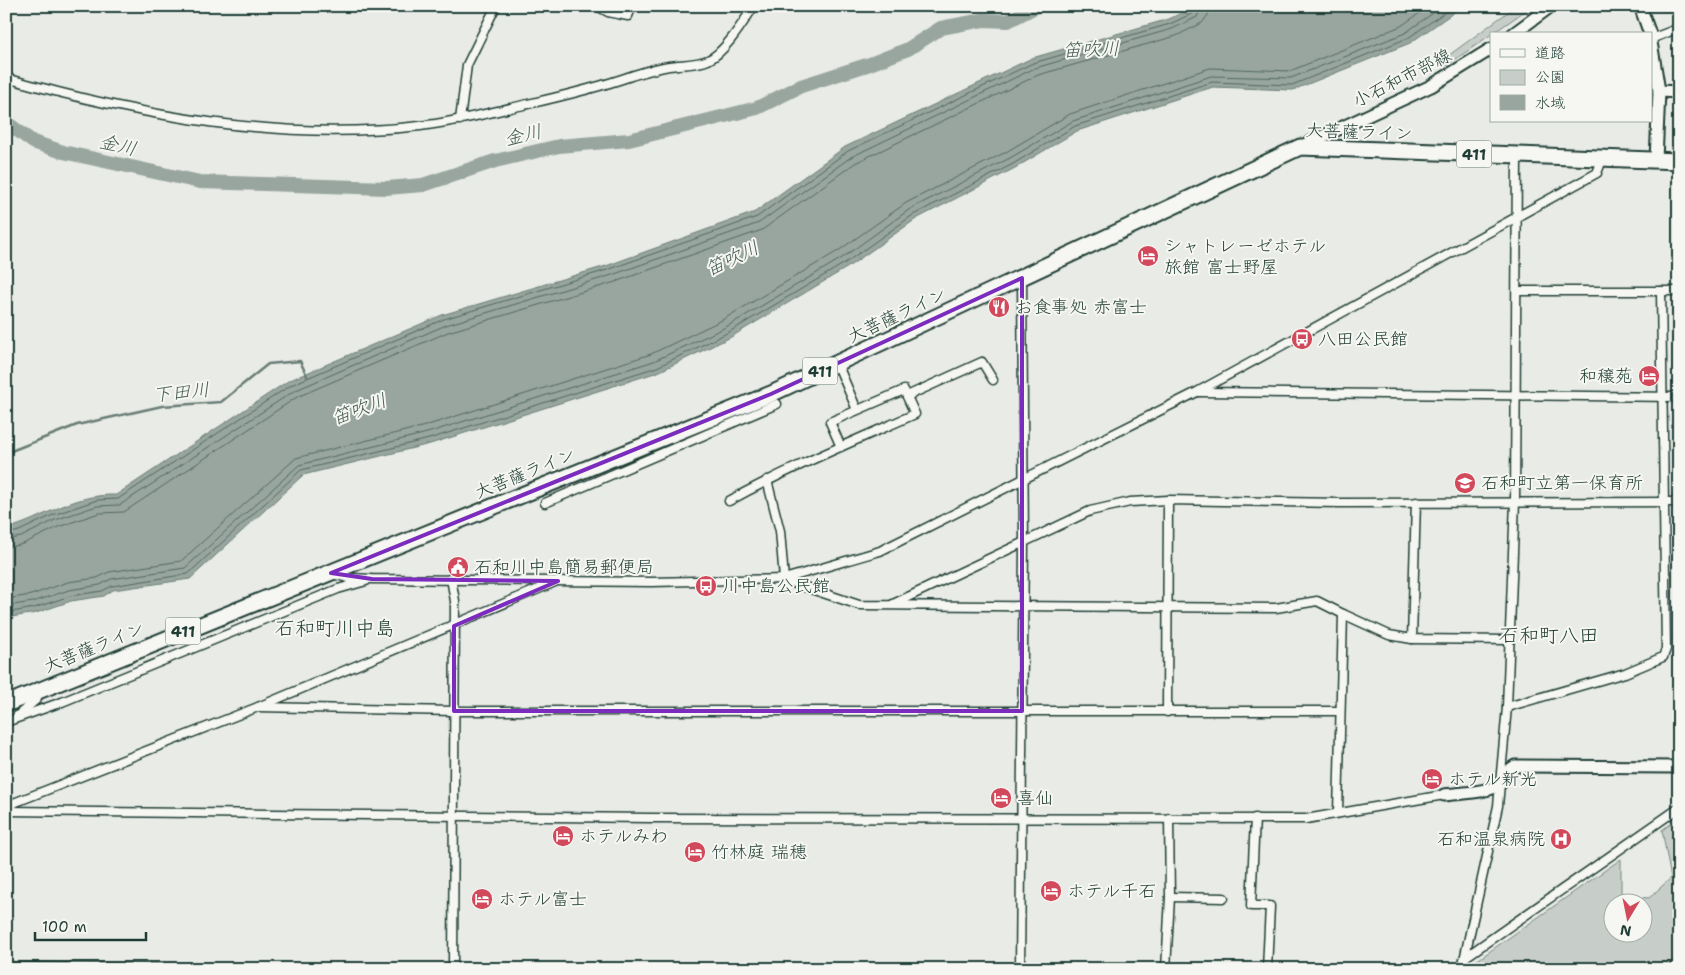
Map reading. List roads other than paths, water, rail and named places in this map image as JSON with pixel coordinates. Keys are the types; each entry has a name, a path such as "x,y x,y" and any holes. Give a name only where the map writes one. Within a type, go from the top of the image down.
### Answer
{"highway":[{"name":"大菩薩ライン","path":"6,704 331,574 708,427 837,363 1300,147 1602,160 1656,160"},
{"name":"411","path":"1656,160 1679,161"}],"main road":[{"path":"1516,32 1551,6"},
{"path":"1640,6 1649,32"},
{"path":"1652,47 1659,92 1656,160"},
{"name":"小石和市部線","path":"1300,147 1431,86 1490,50"},
{"path":"1659,92 1679,92"},
{"path":"1343,127 1340,140 1345,150"},
{"path":"1444,795 1484,790 1501,784 1506,771 1515,766 1679,766"},
{"path":"1674,969 1679,966"}],"street":[{"path":"460,120 467,65 496,6"},
{"path":"597,6 608,12 628,16 632,6"},
{"path":"6,78 92,102 173,118 271,128 375,129 460,120 601,87 667,66 709,60 732,39 754,6"},
{"path":"1652,41 1679,28"},
{"path":"1462,969 1501,784 1507,707 1515,501 1517,156"},
{"path":"331,574 349,578 372,579 452,578 557,582 784,580 880,551 1197,392 1516,215 1597,173 1602,160"},
{"path":"1020,969 1024,543 1022,278"},
{"path":"1517,291 1679,291"},
{"path":"1507,707 1625,673 1663,657 1666,649 1661,291"},
{"path":"907,396 982,362 993,380"},
{"path":"837,363 858,410"},
{"path":"728,501 767,480 841,447 915,414 904,390 830,422 841,447"},
{"path":"1197,392 1679,397"},
{"path":"545,503 708,427 777,404"},
{"path":"767,480 780,531 784,580"},
{"path":"893,604 1090,511 1130,502 1168,500 1340,503 1679,502"},
{"path":"1167,712 1169,607 1168,500"},
{"path":"1412,639 1416,502"},
{"path":"452,578 455,601 453,969"},
{"path":"10,720 62,702 338,589 372,579"},
{"path":"784,580 859,605 1276,608 1318,601 1389,635 1412,639 1510,640"},
{"path":"6,806 258,707 557,582"},
{"path":"1338,813 1343,614"},
{"path":"10,720 37,699 37,691"},
{"path":"258,707 454,711 1167,712 1340,710"},
{"path":"6,811 651,818 1306,819 1444,795"},
{"path":"1464,958 1679,808"},
{"path":"1166,969 1170,897 1169,818"},
{"path":"1255,818 1252,906 1270,906 1267,969"},
{"path":"1170,897 1224,898"},
{"path":"6,967 235,969"}],"water":[{"name":"笛吹川","path":"1195,6 1463,6 1410,43 1293,90 1213,87 1077,131 1015,168 916,219 848,267 731,337 658,372 430,444 303,475 190,579 113,590 104,596 71,601 36,613 6,618 6,529 72,502 85,498 116,495 288,381 442,315 606,266 755,212 845,147 1032,58 1169,19"}],"waterway":[{"name":"金川","path":"6,122 33,142 63,152 200,182 387,188 423,185 495,161 559,146 629,140 757,108 801,86 870,64 908,49 941,28 983,20 1008,21 1037,6"},
{"name":"下田川","path":"6,453 77,425 162,406 221,402 268,364 300,361 307,376"}],"place":[{"name":"シャトレーゼホテル 旅館 富士野屋","path":"1148,256"},
{"name":"お食事処 赤富士","path":"999,307"},
{"name":"八田公民館","path":"1302,339"},
{"name":"和穣苑","path":"1649,376"},
{"name":"石和町立第一保育所","path":"1465,483"},
{"name":"石和川中島簡易郵便局","path":"458,567"},
{"name":"川中島公民館","path":"706,586"},
{"name":"ホテル新光","path":"1432,779"},
{"name":"喜仙","path":"1001,798"},
{"name":"ホテルみわ","path":"563,836"},
{"name":"石和温泉病院","path":"1561,839"},
{"name":"竹林庭 瑞穂","path":"695,852"},
{"name":"ホテル千石","path":"1051,891"},
{"name":"ホテル富士","path":"482,899"}],"district":[{"name":"石和町川中島","path":"335,628"},
{"name":"石和町八田","path":"1549,635"}]}
